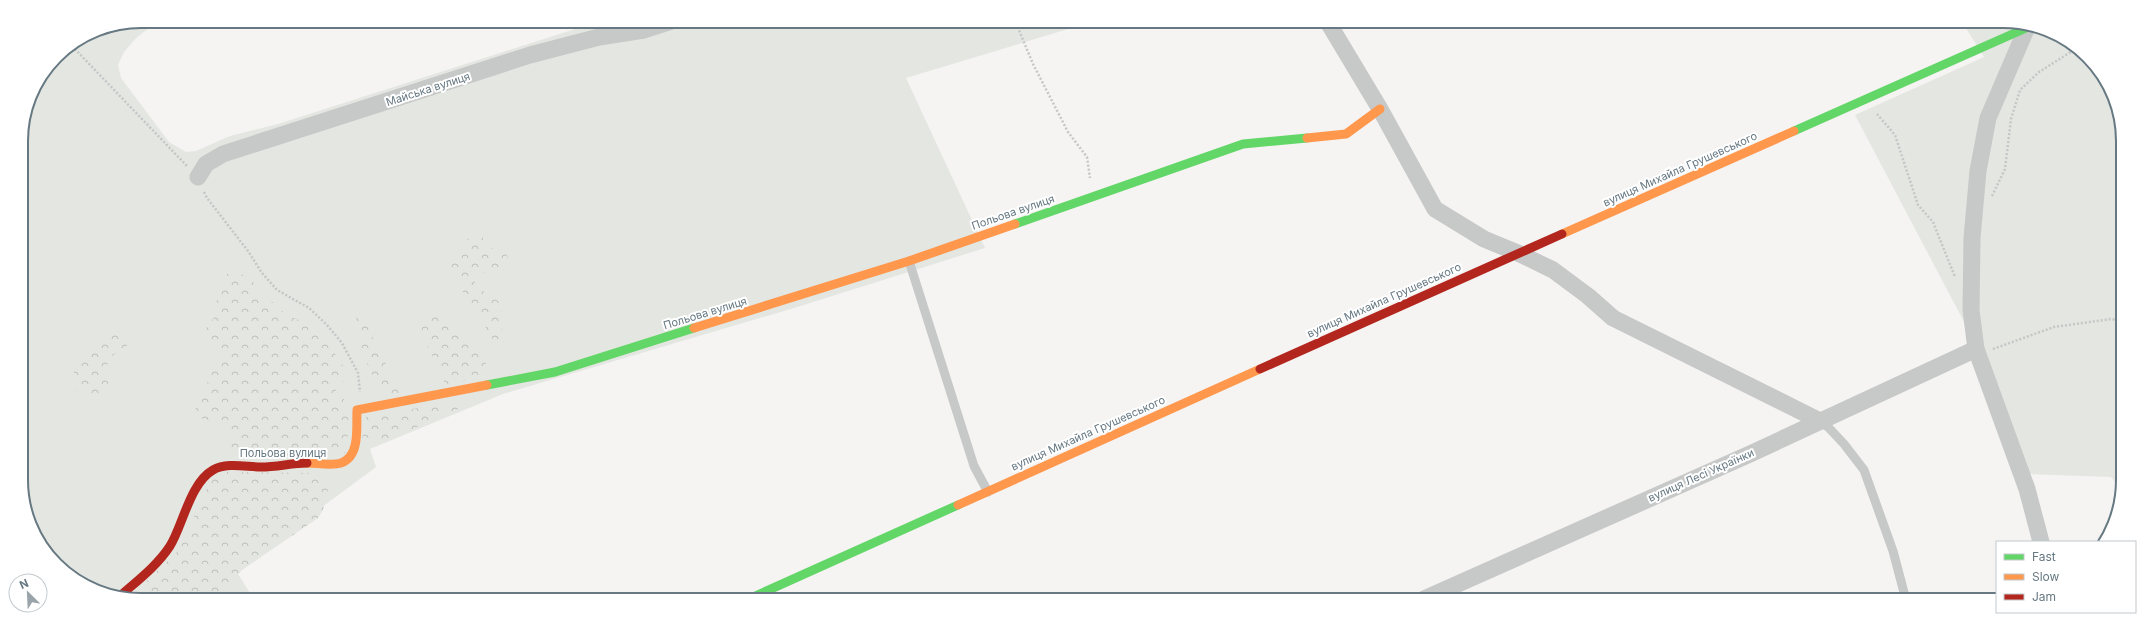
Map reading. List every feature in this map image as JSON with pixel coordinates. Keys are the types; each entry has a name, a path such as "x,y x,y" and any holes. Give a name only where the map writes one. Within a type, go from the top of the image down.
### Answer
{"street":[{"name":"Майська вулиця","path":"198,177 206,164 223,154 530,55 599,37 650,28"},
{"path":"1331,28 1380,109 1435,209 1484,239 1553,270 1588,296 1613,318 1820,422"},
{"name":"вулиця Михайла Грушевського","path":"762,593 1518,253 2021,30"},
{"path":"2025,31 1988,118 1978,172 1972,238 1971,310 1978,353 2027,489 2041,541"},
{"name":"Польова вулиця","path":"125,592 156,563 170,546 191,498 206,475 214,469 232,465 262,467 293,463 340,463 348,459 355,448 357,410 555,372 909,261 1243,144 1346,134 1380,109"},
{"name":"вулиця Лесі Українки","path":"1437,593 1978,353"}],"lane":[{"path":"909,261 974,466 988,492"},
{"path":"1820,422 1829,428 1844,444 1864,470 1892,551 1904,593"}],"path":[{"path":"1018,28 1033,64 1068,132 1087,157 1091,173 1089,198"},
{"path":"75,49 198,177 207,198 248,251 262,273 277,290 309,308 327,324 342,343 358,373 360,394 357,410"},
{"path":"1989,203 2005,169 2011,118 2020,90 2039,72 2072,51"},
{"path":"1874,110 1895,135 1918,205 1933,222 1958,284"},
{"path":"1978,353 2054,327 2116,320"}],"green space":[{"path":"149,28 136,38 124,52 118,65 121,78 169,142 186,152 196,151 230,136 278,124 578,28 1071,28 906,78 985,248 794,308 503,394 370,449 376,467 236,571 250,593 141,593 112,589 84,578 61,560 47,543 34,516 28,487 28,134 32,112 43,84 61,61 84,43 119,30"},
{"path":"1966,28 2018,29 2046,37 2060,43 2072,51 2088,66 2097,78 2110,105 2116,134 2116,483 2111,477 2028,474 1992,375 1855,115 1984,57"},
{"path":"473,233 480,234 490,248 504,250 508,258 509,264 505,267 477,275 473,278 477,287 501,303 502,327 504,335 503,339 494,340 489,336 480,311 465,297 460,284 449,267 451,257 454,252 462,247"},
{"path":"233,271 251,278 259,293 277,305 286,315 304,322 323,336 348,373 348,378 335,387 336,391 350,406 346,453 249,460 231,447 230,430 223,421 209,424 197,412 197,401 205,389 210,376 218,368 221,362 219,355 212,345 203,337 204,333 218,311 219,307 216,294 218,286 226,275"},
{"path":"432,311 445,319 457,336 482,349 485,353 486,368 482,372 473,378 447,384 439,375 433,357 425,342 421,327 423,316"},
{"path":"361,315 366,318 370,334 382,350 386,365 402,398 383,397 359,347 359,332 355,321 357,317"},
{"path":"116,332 124,334 128,339 128,343 124,349 113,355 108,361 109,383 105,390 99,395 88,397 74,388 73,378 75,369 84,353 99,341"},
{"path":"459,401 459,408 456,411 378,443 362,440 366,417"},
{"path":"226,472 317,473 328,489 323,510 318,518 242,570 233,580 228,593 146,593 145,583 178,551 210,482"}],"traffic: fast":[{"path":"1794,131 2022,30"},
{"path":"1015,224 1243,144 1307,138"},
{"path":"487,385 555,372 694,328"},
{"path":"762,593 958,505"}],"traffic: slow":[{"path":"1307,138 1346,134 1380,109"},
{"path":"1562,234 1794,131"},
{"path":"694,328 909,261 1015,224"},
{"path":"958,505 1260,369"},
{"path":"307,463 341,463 352,454 355,447 357,432 357,410 487,385"}],"traffic: jam":[{"path":"1260,369 1562,234"},
{"path":"125,592 146,573 165,553 175,537 198,484 213,470 224,466 267,467 307,463"}]}
